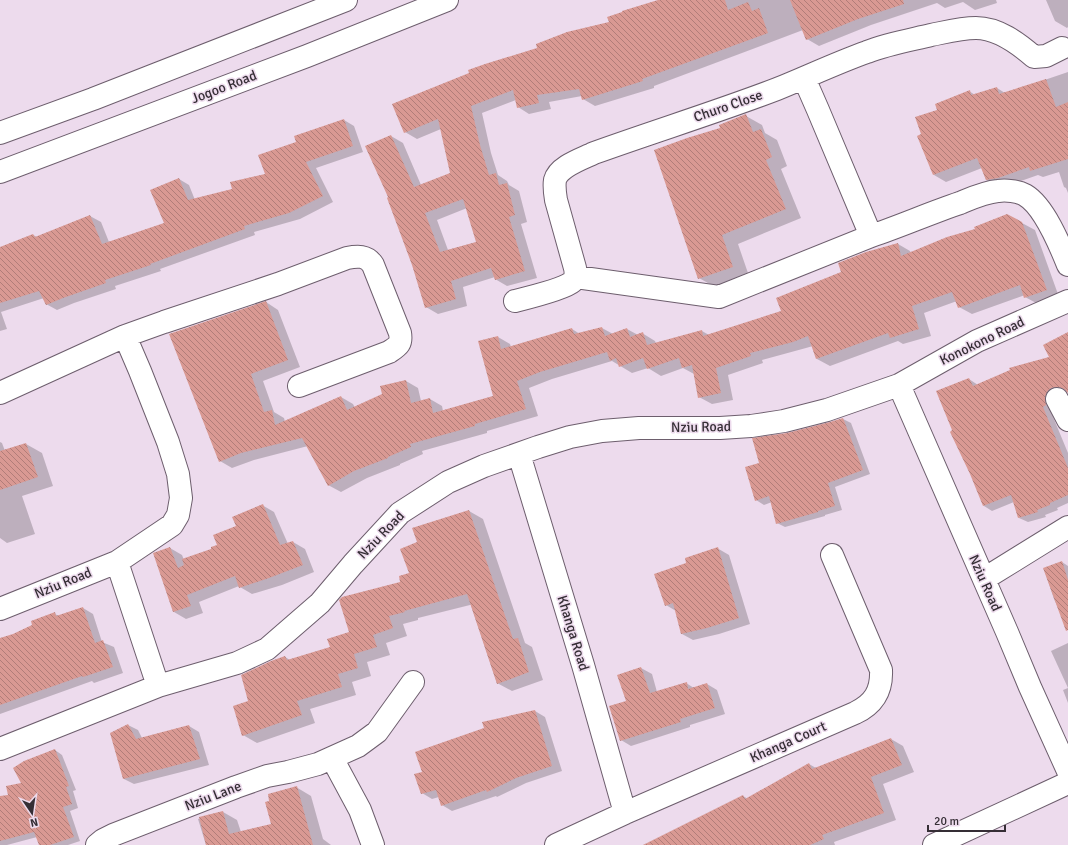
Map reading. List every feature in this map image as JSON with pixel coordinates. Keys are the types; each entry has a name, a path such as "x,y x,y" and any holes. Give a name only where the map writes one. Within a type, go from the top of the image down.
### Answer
{"street":[{"path":"0,133 129,86 346,0"},
{"name":"Jogoo Road","path":"0,172 299,59 447,0"},
{"name":"Churo Close","path":"576,277 575,268 558,207 555,191 555,180 560,171 594,153 763,94 868,51 959,29 977,28 1002,34 1034,57 1046,56 1062,48"},
{"path":"804,78 871,236"},
{"path":"515,302 564,287 572,282 576,277 719,297 943,208 997,191 1009,191 1024,195 1034,202 1046,218 1068,265"},
{"path":"0,392 125,336 278,284 347,258 367,258 373,265 400,332 400,343 389,352 298,386"},
{"name":"Konokono Road","path":"899,385 977,341 1068,301"},
{"name":"Nziu Road","path":"0,609 117,562 172,525 178,515 180,498 178,474 168,442 125,336"},
{"name":"Nziu Road","path":"0,749 158,686 237,663 268,649 320,603 353,564 400,513 448,482 484,466 570,436 602,431 639,428 720,428 751,426 784,421 827,410 899,385 1068,771"},
{"path":"1057,399 1068,420"},
{"name":"Khanga Road","path":"519,454 583,665 625,813"},
{"path":"984,579 1068,527"},
{"name":"Khanga Court","path":"556,845 625,813 864,709 876,696 881,679 881,670 832,555"},
{"path":"117,562 158,686"},
{"path":"373,845 360,810 332,758 358,746 377,732 412,682"},
{"name":"Nziu Lane","path":"97,845 103,840 114,835 214,795 268,776 305,768 332,758"},
{"path":"934,845 1068,783"}],"building":[{"path":"658,0 725,0 728,10 748,2 752,11 759,8 768,33 642,79 643,81 582,100 579,89 537,95 539,103 517,108 513,90 471,106 489,175 496,173 499,185 507,183 515,215 509,217 525,271 495,280 491,268 451,281 456,299 425,308 412,265 387,198 388,197 365,146 391,135 414,187 450,173 438,119 404,133 392,104 469,73 468,70 537,48 536,44 567,32 609,22 607,17","holes":["463,199 476,242 440,252 425,213"]},
{"path":"790,0 903,0 904,4 858,19 806,40"},
{"path":"1046,79 1056,107 1068,102 1068,159 1030,171 1029,167 998,178 986,180 977,158 933,175 917,136 921,134 915,117 937,110 935,104 970,90 971,95 997,87 999,94"},
{"path":"746,114 753,132 761,129 772,157 766,160 786,209 722,235 733,267 698,279 654,150 720,128 719,125"},
{"path":"344,119 353,146 306,162 323,196 289,213 244,226 245,229 150,264 151,265 105,280 106,283 46,305 39,291 0,303 0,247 33,234 35,237 90,215 102,244 164,223 150,190 179,178 188,200 232,189 230,182 265,174 258,155 296,142 294,136"},
{"path":"1007,214 1022,222 1047,290 1024,298 1020,285 958,308 952,292 912,306 919,329 890,338 888,333 816,359 808,336 793,342 750,353 751,356 716,368 721,393 698,398 692,365 682,368 679,358 647,369 643,358 619,367 616,358 610,361 607,352 540,372 517,381 526,409 475,424 475,426 410,444 411,447 388,458 354,471 328,486 302,438 241,453 219,462 169,334 266,301 288,360 251,374 264,412 272,410 275,425 341,396 347,410 382,394 380,386 406,380 411,403 430,398 433,413 493,396 478,341 498,336 501,349 572,328 574,334 602,327 605,336 627,328 630,337 643,332 647,345 702,330 703,336 781,311 776,298 841,272 838,263 866,252 898,243 901,256 947,237 975,229 974,227"},
{"path":"1068,332 1068,393 1064,389 1058,387 1051,388 1047,392 1045,398 1046,405 1043,407 1068,468 1068,495 1037,510 1038,512 1018,518 1011,495 983,506 950,432 952,430 936,391 969,378 973,386 1010,370 1009,368 1049,357 1043,345"},
{"path":"843,418 863,470 828,483 835,506 776,524 769,496 755,501 745,467 759,463 752,438 787,433"},
{"path":"26,443 38,477 0,490 0,451"},
{"path":"263,504 280,545 293,541 303,565 239,588 235,576 187,595 191,606 173,612 153,553 170,547 178,568 184,565 182,559 211,549 211,547 217,545 213,535 236,526 232,517"},
{"path":"469,510 513,639 518,638 529,672 497,684 467,594 389,616 393,628 373,635 377,647 354,654 358,668 338,674 342,687 297,701 302,715 242,736 233,706 248,701 241,675 285,656 287,660 330,647 327,639 349,632 339,600 342,597 400,582 399,576 409,573 400,549 417,542 412,528"},
{"path":"718,547 739,618 681,634 673,603 665,606 654,574 686,563 685,558"},
{"path":"1062,561 1068,580 1068,630 1066,631 1043,568"},
{"path":"83,607 95,643 103,640 113,667 83,677 82,676 0,705 0,638 32,625 31,621 55,612 56,616"},
{"path":"641,667 650,693 687,682 688,689 707,683 715,708 680,719 681,722 620,741 609,706 626,701 617,675"},
{"path":"535,710 552,766 516,778 487,792 486,790 441,806 436,790 421,794 414,774 422,772 415,752 484,728 482,722"},
{"path":"128,724 136,739 189,725 200,759 123,779 110,733"},
{"path":"891,738 902,765 871,777 884,813 822,835 824,839 810,845 643,845 743,795 745,799 809,763 812,769"},
{"path":"55,749 69,786 66,787 72,804 63,807 74,837 50,845 39,845 34,832 0,841 0,796 8,795 6,786 21,783 13,768 24,761"},
{"path":"297,786 313,845 206,845 199,817 223,811 229,834 271,824 265,802 269,801 268,794"}]}
